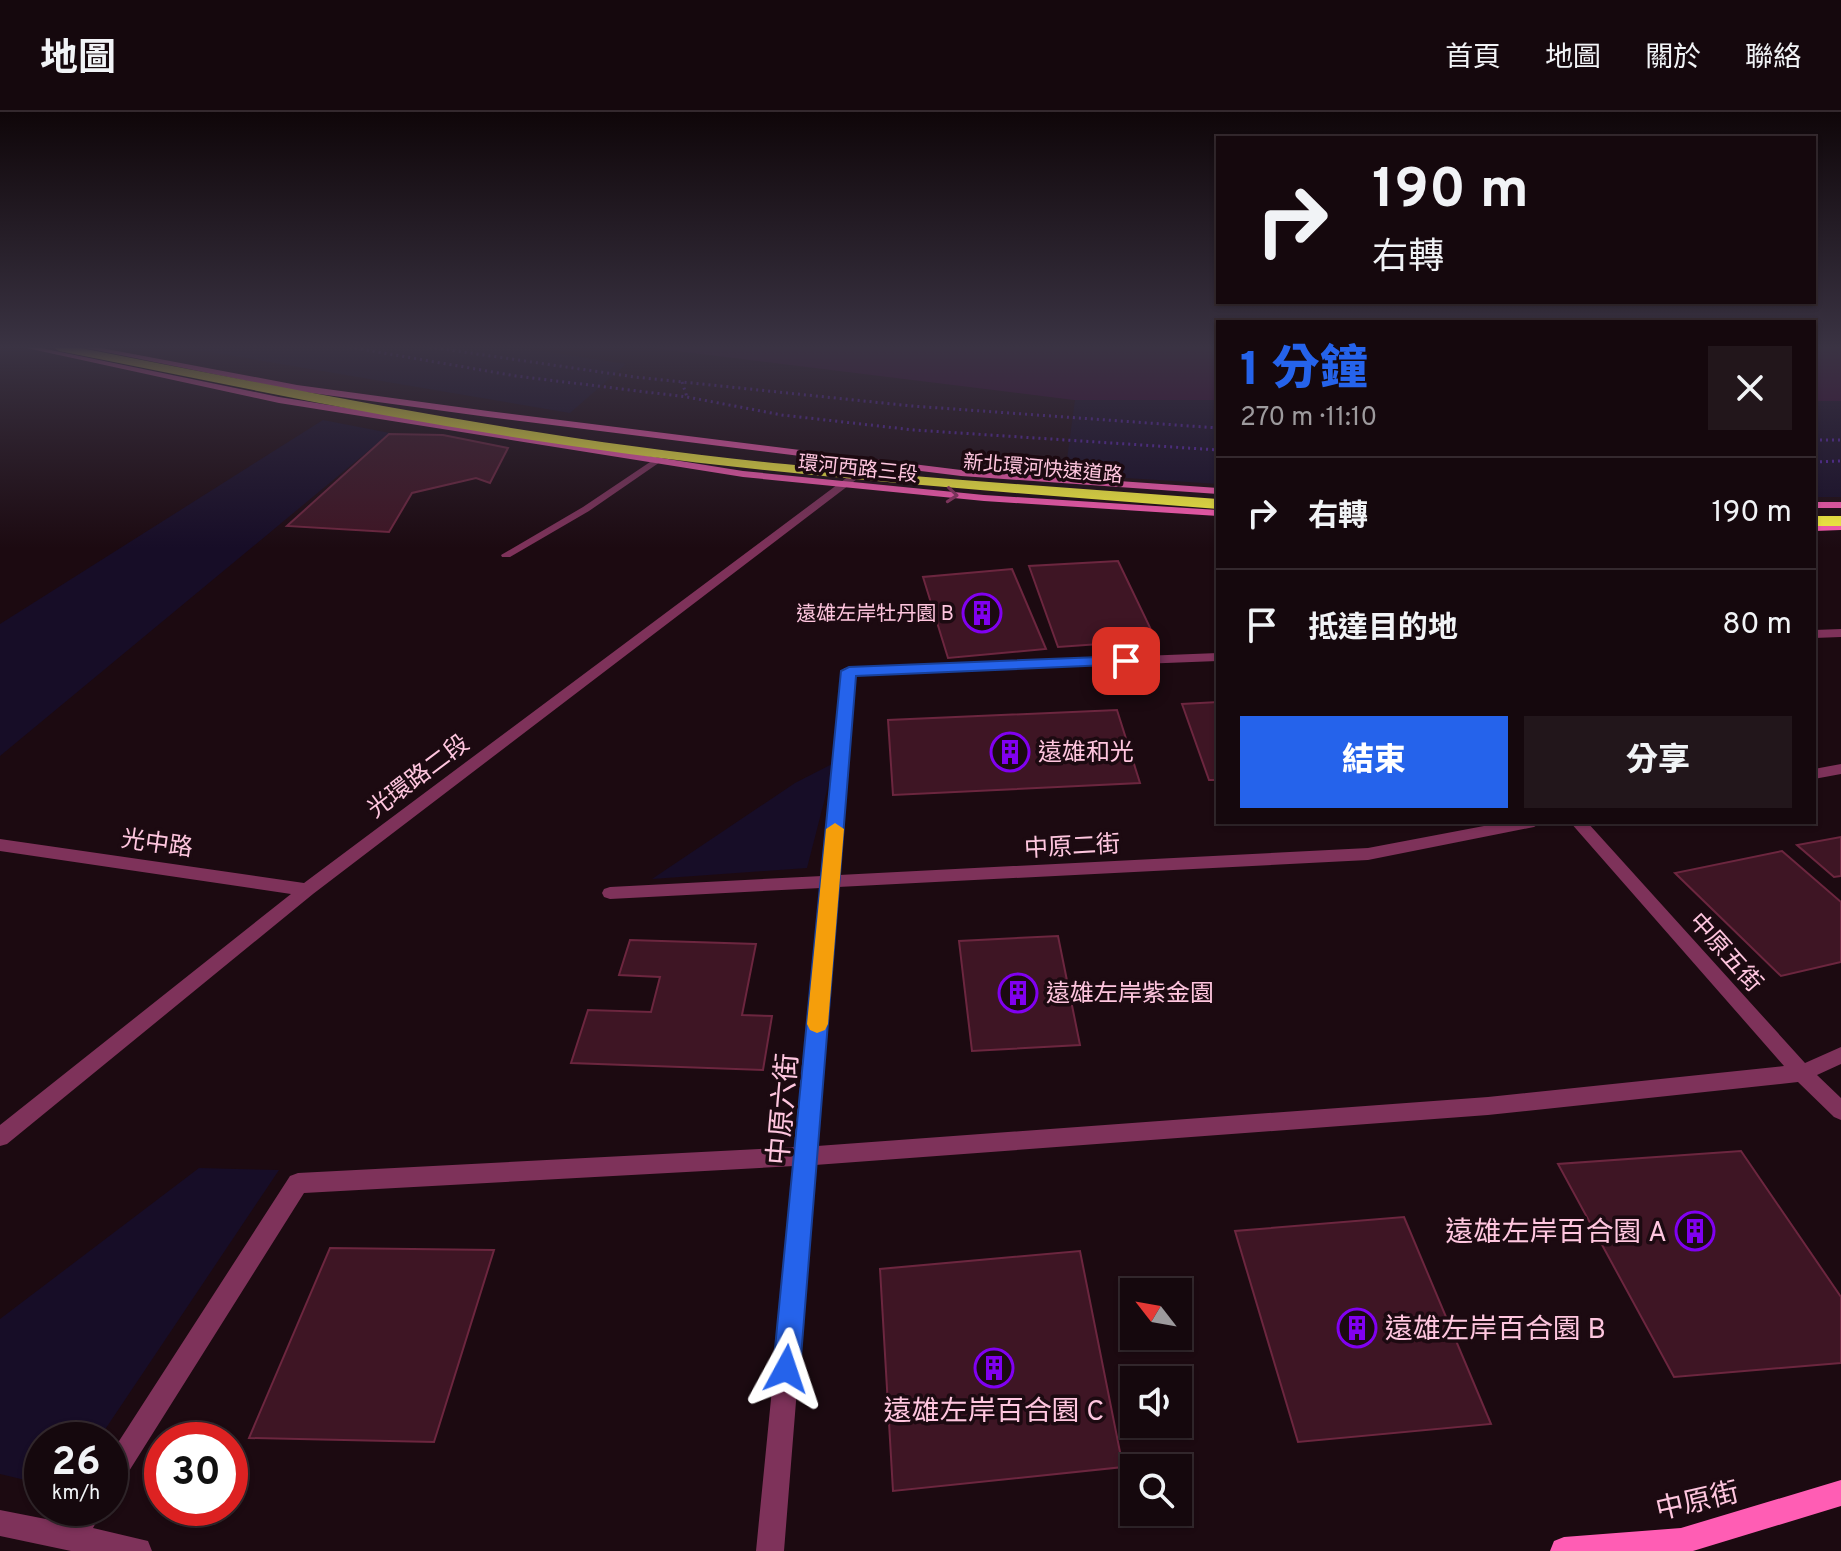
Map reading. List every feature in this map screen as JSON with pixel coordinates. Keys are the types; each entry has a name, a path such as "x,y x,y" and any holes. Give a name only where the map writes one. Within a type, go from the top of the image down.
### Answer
{"highway":[{"name":"新北環河快速道路","path":"409,414 625,449 784,469 1216,504"},
{"path":"456,414 778,458 873,463"},
{"path":"1816,521 1841,521"}],"main road":[{"name":"環河西路三段","path":"369,414 743,474 984,498 1216,513"},
{"name":"環河西路三段","path":"498,414 961,473 1216,491"},
{"path":"1816,505 1841,505"},
{"path":"1816,528 1841,527"},
{"name":"中原街","path":"1564,1551 1681,1541 1841,1493"}],"street":[{"name":"光環路二段","path":"0,1137 307,890 873,463"},
{"path":"1816,634 1841,633"},
{"name":"中原六街","path":"770,1551 849,671 1216,657"},
{"path":"1816,774 1841,769"},
{"name":"中原二街","path":"610,893 1368,854 1524,824"},
{"name":"中原五街","path":"1580,824 1802,1073 1841,1111"},
{"name":"光中路","path":"0,845 307,890"},
{"path":"128,1450 298,1183 806,1156 1488,1106 1802,1073 1841,1055"},
{"path":"0,1523 138,1551"},
{"path":"72,1538 80,1526"}],"lane":[{"path":"506,555 586,509 659,460"}],"path":[{"path":"778,414 914,430 1216,450"},
{"path":"1025,414 1216,428"},
{"path":"1816,440 1841,440"},
{"path":"1816,462 1841,461"}],"shaded area":[{"path":"1073,414 1216,414 1216,484 1065,474"},
{"path":"1816,414 1841,414 1841,497 1816,497"},
{"path":"323,420 390,433 0,756 0,624"},
{"path":"834,763 807,868 652,879 795,783"},
{"path":"199,1168 279,1170 110,1422 24,1422 24,1480 0,1474 0,1319"}],"building":[{"path":"389,434 443,435 508,448 490,483 476,478 412,493 389,532 287,526"},
{"path":"1118,561 1156,640 1058,647 1029,566"},
{"name":"遠雄左岸牡丹園 B","path":"1012,569 1046,649 948,658 923,577"},
{"path":"1216,702 1216,780 1209,780 1182,704"},
{"name":"遠雄和光","path":"1117,710 1140,783 893,795 888,720"},
{"path":"1841,837 1841,876 1834,877 1797,845"},
{"path":"1782,851 1841,902 1841,962 1781,976 1675,873"},
{"name":"遠雄左岸紫金園","path":"1058,936 1080,1045 972,1051 959,941"},
{"path":"630,940 756,944 742,1015 772,1016 763,1070 571,1063 588,1010 651,1012 660,977 619,975"},
{"name":"遠雄左岸百合園 A","path":"1741,1151 1841,1297 1841,1363 1674,1377 1558,1164"},
{"name":"遠雄左岸百合園 B","path":"1404,1217 1491,1424 1298,1442 1235,1231"},
{"path":"330,1248 494,1250 434,1442 249,1438"},
{"name":"遠雄左岸百合園 C","path":"1080,1251 1120,1454 1120,1467 893,1491 880,1269"}],"slow traffic":[{"path":"817,1024 835,829"}],"place":[{"name":"遠雄左岸牡丹園 B","path":"982,613"},
{"name":"遠雄和光","path":"1010,752"},
{"name":"遠雄左岸紫金園","path":"1018,993"},
{"name":"遠雄左岸百合園 A","path":"1695,1231"},
{"name":"遠雄左岸百合園 B","path":"1357,1328"},
{"name":"遠雄左岸百合園 C","path":"994,1368"}],"route":[{"path":"786,1369 849,671 1126,661"}]}
